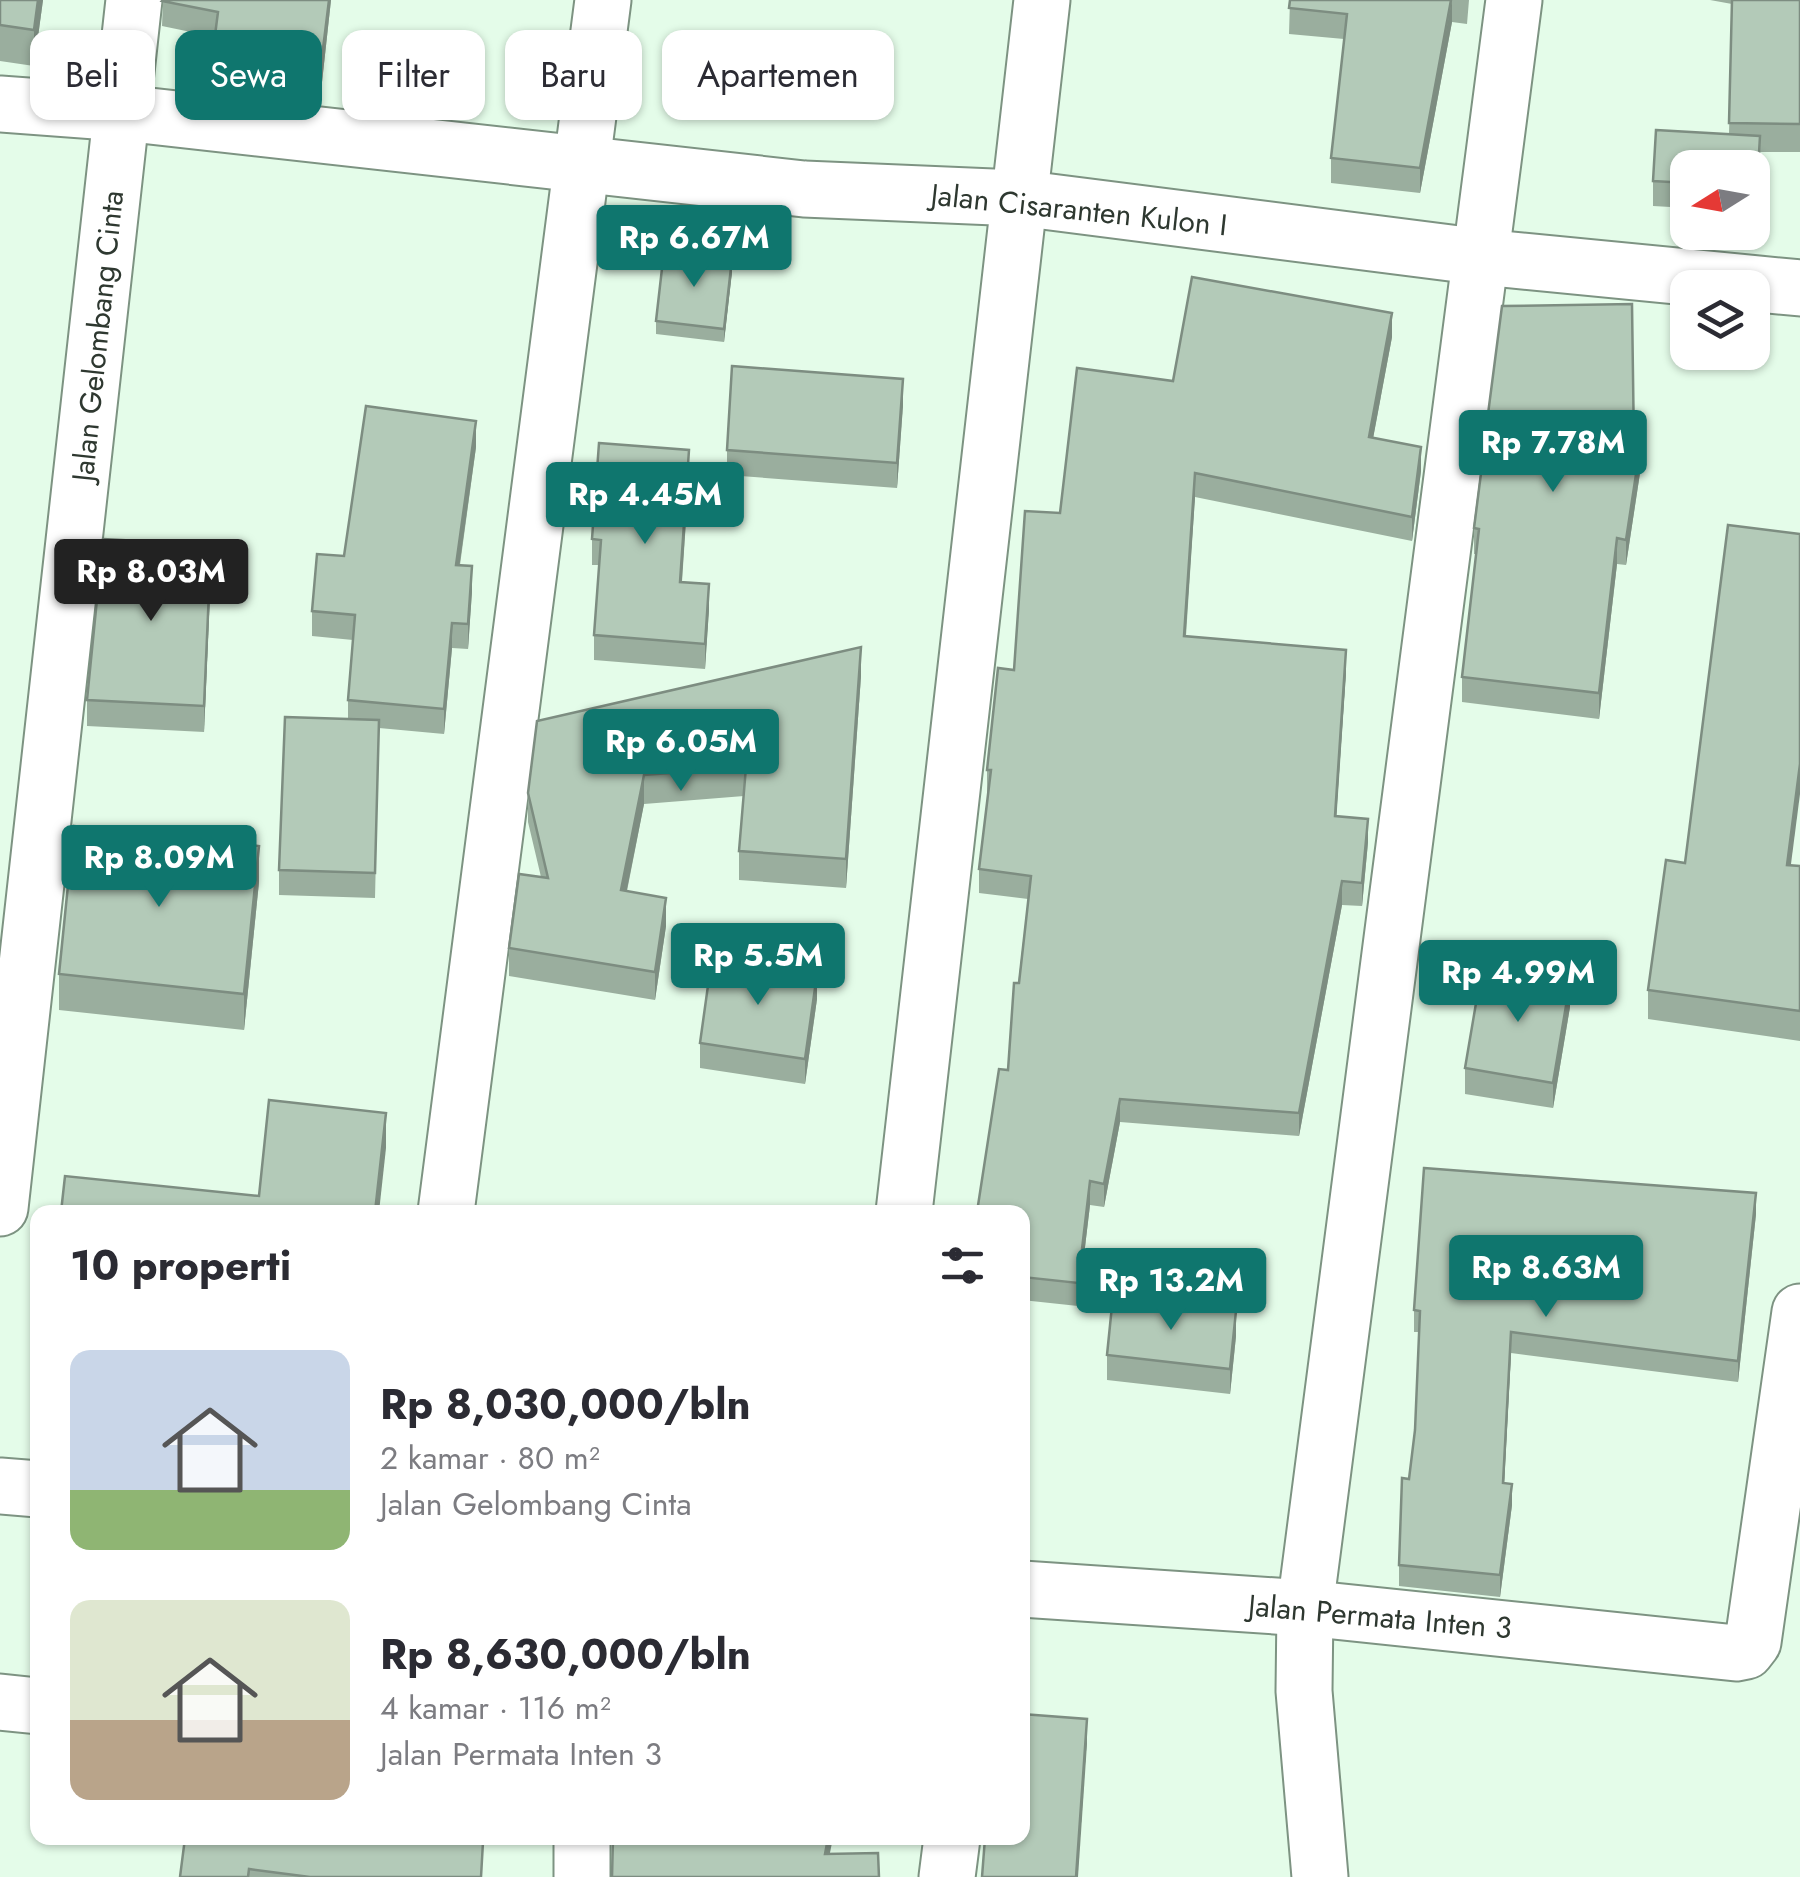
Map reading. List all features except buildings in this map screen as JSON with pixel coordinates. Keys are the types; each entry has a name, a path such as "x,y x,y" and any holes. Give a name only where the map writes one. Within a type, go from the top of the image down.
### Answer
{"street":[{"name":"Jalan Gelombang Cinta","path":"131,30 134,0"},
{"path":"447,1205 603,0"},
{"path":"905,1205 1042,0"},
{"path":"1320,1877 1304,1691 1306,1608 1514,0"},
{"name":"Jalan Cisaranten Kulon I","path":"0,104 30,106"},
{"name":"Jalan Cisaranten Kulon I","path":"155,116 804,190 1019,198 1482,257 1800,288"},
{"name":"Jalan Gelombang Cinta","path":"0,1208 122,120"},
{"name":"Jalan Permata Inten 3","path":"1030,1590 1306,1608 1746,1650 1753,1642 1800,1312"},
{"path":"0,1486 30,1488"},
{"path":"0,1702 30,1705"},
{"path":"582,1845 582,1877"},
{"path":"947,1877 951,1845"}]}
